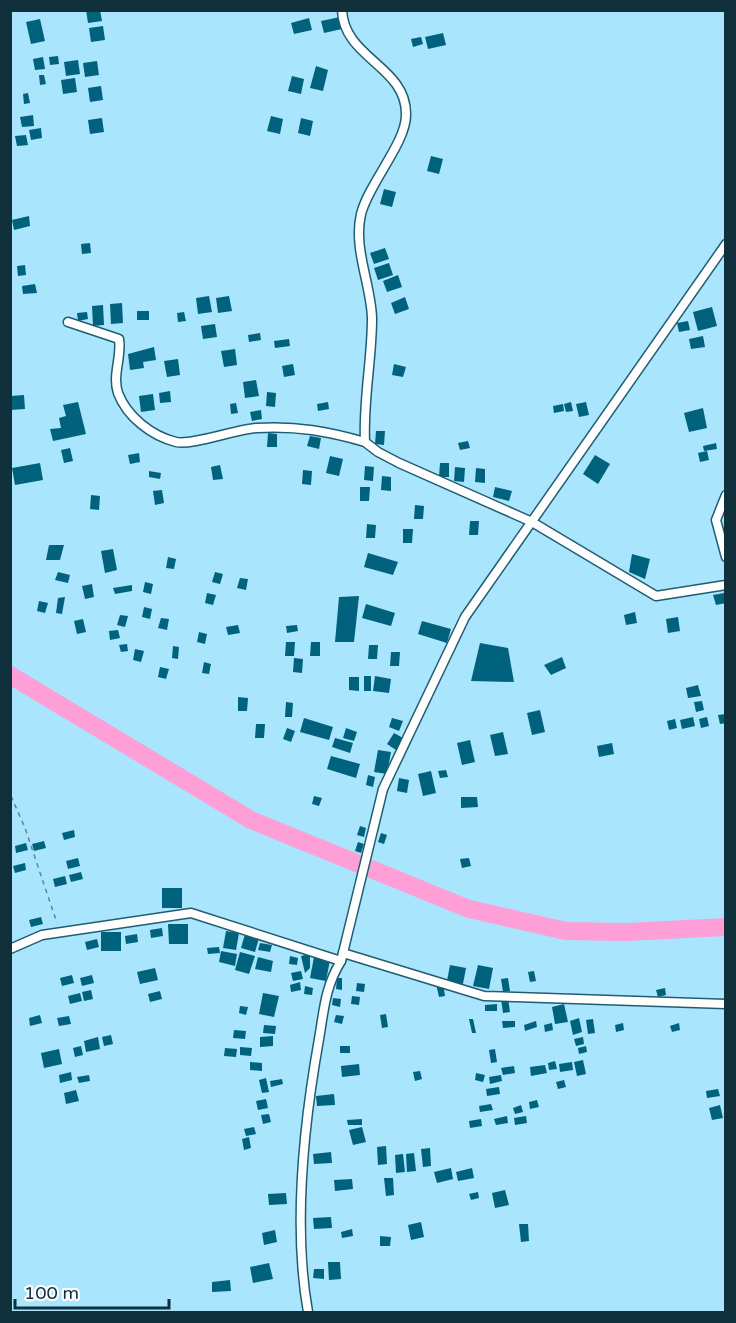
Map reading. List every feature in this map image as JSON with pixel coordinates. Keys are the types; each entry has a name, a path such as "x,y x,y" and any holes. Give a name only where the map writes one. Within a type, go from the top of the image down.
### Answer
{"street":[{"path":"342,10 347,35 361,52 396,79 403,95 406,115 404,128 370,191 361,214 359,236 370,293 372,320 365,399 366,442"},
{"path":"308,1312 302,1281 307,1104 330,980 342,957 383,789 465,617 726,244"},
{"path":"68,322 118,339 115,376 118,393 127,411 142,426 177,443 256,428 320,429 366,442 378,452 399,463 532,522 656,596 726,585"},
{"path":"726,495 716,520 726,557"},
{"path":"10,949 42,935 191,913 484,996 726,1004"}],"path":[{"path":"11,796 25,828 60,932"}],"building":[{"path":"86,10 100,10 102,21 88,23"},
{"path":"340,17 342,29 324,33 321,21"},
{"path":"309,18 312,30 294,34 291,23"},
{"path":"40,19 45,41 31,44 26,22"},
{"path":"103,26 105,40 91,42 89,28"},
{"path":"443,33 446,45 428,49 425,37"},
{"path":"421,37 423,44 413,47 411,39"},
{"path":"58,56 59,64 50,65 49,57"},
{"path":"43,57 45,69 35,70 33,59"},
{"path":"78,60 80,74 66,76 64,62"},
{"path":"97,61 99,75 85,77 83,63"},
{"path":"316,66 328,70 323,91 310,88"},
{"path":"39,75 44,75 46,84 40,85"},
{"path":"292,76 304,79 301,94 288,91"},
{"path":"75,78 77,92 63,94 61,80"},
{"path":"101,86 103,100 90,102 88,88"},
{"path":"28,93 30,103 24,104 23,94"},
{"path":"33,115 34,126 22,127 20,117"},
{"path":"271,116 283,119 280,134 267,131"},
{"path":"102,118 104,132 90,134 88,120"},
{"path":"301,118 313,121 310,136 298,133"},
{"path":"41,128 42,138 31,140 29,130"},
{"path":"26,135 28,145 17,146 15,136"},
{"path":"431,156 443,159 439,174 427,171"},
{"path":"384,189 396,192 392,207 380,204"},
{"path":"29,216 30,226 14,230 12,220"},
{"path":"90,243 91,253 82,254 81,244"},
{"path":"385,248 389,259 374,264 370,253"},
{"path":"389,263 393,275 378,280 374,268"},
{"path":"25,265 26,275 18,276 17,266"},
{"path":"398,275 402,287 387,292 383,281"},
{"path":"35,284 37,293 23,294 22,286"},
{"path":"209,296 212,312 198,314 196,298"},
{"path":"229,296 232,311 218,313 216,298"},
{"path":"405,297 409,309 395,314 391,303"},
{"path":"122,303 123,323 111,324 110,304"},
{"path":"103,305 104,325 93,326 92,306"},
{"path":"712,307 717,326 698,331 693,312"},
{"path":"137,311 149,311 149,320 137,320"},
{"path":"87,312 88,319 78,321 77,313"},
{"path":"184,312 186,321 178,322 177,313"},
{"path":"688,321 690,330 679,332 677,323"},
{"path":"215,324 217,337 203,339 201,326"},
{"path":"260,333 261,340 249,342 248,335"},
{"path":"703,336 705,347 691,349 689,339"},
{"path":"289,339 290,346 275,348 274,341"},
{"path":"154,347 156,360 143,362 144,368 130,370 128,354"},
{"path":"235,349 237,365 224,367 221,351"},
{"path":"178,359 180,375 167,377 164,361"},
{"path":"293,364 295,375 284,377 282,366"},
{"path":"394,364 406,367 403,377 392,375"},
{"path":"256,380 259,396 245,398 243,382"},
{"path":"170,391 171,402 160,403 159,393"},
{"path":"267,392 276,393 275,407 266,406"},
{"path":"153,394 155,410 141,412 139,396"},
{"path":"24,395 25,409 10,410 10,396"},
{"path":"78,402 86,434 53,441 50,429 61,428 59,418 66,416 63,405"},
{"path":"328,402 329,409 318,411 317,404"},
{"path":"571,402 573,411 566,412 564,404"},
{"path":"586,402 589,415 579,417 576,404"},
{"path":"236,403 238,413 231,414 230,404"},
{"path":"563,404 564,411 554,413 553,406"},
{"path":"703,408 707,428 689,432 684,413"},
{"path":"261,410 262,419 252,421 250,412"},
{"path":"376,431 385,431 384,445 375,444"},
{"path":"268,433 277,434 277,447 267,447"},
{"path":"310,436 321,438 319,449 307,446"},
{"path":"468,441 470,448 460,450 458,443"},
{"path":"716,443 717,449 704,451 703,446"},
{"path":"70,448 73,461 64,463 61,450"},
{"path":"707,451 709,460 700,462 698,453"},
{"path":"139,453 140,462 130,464 128,455"},
{"path":"595,455 610,464 598,484 583,474"},
{"path":"330,456 343,459 339,476 326,473"},
{"path":"40,463 43,480 15,485 12,468"},
{"path":"440,463 449,463 449,477 439,477"},
{"path":"220,465 223,479 213,480 211,467"},
{"path":"365,466 374,467 373,481 364,480"},
{"path":"455,467 465,468 464,482 454,481"},
{"path":"476,468 485,469 485,483 475,482"},
{"path":"303,470 312,471 311,485 302,484"},
{"path":"149,471 161,473 160,479 149,477"},
{"path":"382,476 391,477 391,491 381,490"},
{"path":"360,487 370,487 369,501 360,501"},
{"path":"495,487 512,491 509,501 493,497"},
{"path":"162,490 164,503 155,505 153,491"},
{"path":"91,495 100,496 99,510 90,509"},
{"path":"415,505 424,506 423,519 414,519"},
{"path":"470,521 479,521 478,535 469,535"},
{"path":"367,524 376,525 375,538 366,538"},
{"path":"403,529 413,529 412,543 403,543"},
{"path":"49,545 64,545 60,560 46,560"},
{"path":"113,549 117,570 105,573 101,551"},
{"path":"368,553 398,562 393,575 364,567"},
{"path":"632,554 650,559 645,579 629,572"},
{"path":"168,557 176,559 174,569 166,568"},
{"path":"58,572 70,575 68,583 55,580"},
{"path":"215,572 223,574 220,584 212,582"},
{"path":"240,578 248,579 246,590 237,588"},
{"path":"145,582 153,584 151,594 143,592"},
{"path":"92,584 94,597 85,599 82,586"},
{"path":"132,585 132,591 115,594 113,588"},
{"path":"207,593 216,595 213,605 205,603"},
{"path":"724,593 726,603 716,605 713,595"},
{"path":"359,596 354,642 335,642 339,597"},
{"path":"65,597 62,614 56,613 58,598"},
{"path":"39,601 48,603 45,613 37,611"},
{"path":"366,604 395,613 391,626 362,618"},
{"path":"144,607 152,609 150,619 142,617"},
{"path":"635,612 637,623 626,625 624,615"},
{"path":"120,615 128,616 125,627 117,625"},
{"path":"678,617 680,631 668,633 666,619"},
{"path":"161,618 169,619 167,630 158,628"},
{"path":"83,619 86,632 77,634 74,621"},
{"path":"422,621 451,629 447,643 418,634"},
{"path":"238,625 240,633 228,635 226,627"},
{"path":"297,625 298,631 287,633 286,626"},
{"path":"118,630 120,638 110,640 109,631"},
{"path":"199,632 207,634 205,644 197,642"},
{"path":"286,642 295,642 294,656 285,656"},
{"path":"311,642 320,642 320,656 310,656"},
{"path":"480,643 508,648 514,682 471,681"},
{"path":"127,644 128,651 121,652 119,645"},
{"path":"369,645 378,645 377,659 368,659"},
{"path":"173,646 179,647 178,659 172,658"},
{"path":"135,649 144,651 141,662 133,660"},
{"path":"391,652 400,652 399,666 390,666"},
{"path":"562,657 566,668 551,675 544,665"},
{"path":"294,658 303,659 302,673 293,672"},
{"path":"204,662 211,664 209,674 202,673"},
{"path":"160,667 169,669 166,679 158,677"},
{"path":"364,676 371,676 371,691 364,691"},
{"path":"375,676 391,679 389,693 373,691"},
{"path":"349,677 359,677 359,691 349,690"},
{"path":"698,685 701,696 688,698 686,688"},
{"path":"238,697 248,698 247,711 238,711"},
{"path":"702,701 704,710 696,712 694,702"},
{"path":"286,702 293,703 292,717 285,717"},
{"path":"540,710 545,732 532,735 527,713"},
{"path":"726,714 726,723 720,724 718,715"},
{"path":"693,717 695,726 682,729 680,720"},
{"path":"707,717 709,726 701,728 699,719"},
{"path":"304,718 333,727 329,740 300,732"},
{"path":"392,718 403,721 399,731 389,727"},
{"path":"675,719 677,728 669,730 667,721"},
{"path":"256,724 265,724 264,738 255,738"},
{"path":"287,728 295,731 291,742 283,739"},
{"path":"346,728 357,732 354,741 343,738"},
{"path":"503,732 508,754 495,756 490,735"},
{"path":"394,733 403,738 396,750 387,744"},
{"path":"335,738 353,743 350,753 332,747"},
{"path":"470,740 475,762 462,765 457,743"},
{"path":"612,743 614,754 599,757 597,746"},
{"path":"378,750 391,752 387,774 374,772"},
{"path":"331,756 360,764 356,778 327,769"},
{"path":"446,770 448,777 440,778 438,771"},
{"path":"431,771 436,793 423,796 418,774"},
{"path":"368,775 375,777 373,787 366,785"},
{"path":"399,778 409,780 407,793 397,791"},
{"path":"314,796 322,798 319,806 312,804"},
{"path":"461,797 477,797 478,807 461,808"},
{"path":"360,826 366,828 364,837 357,835"},
{"path":"74,830 75,837 64,840 62,833"},
{"path":"381,833 387,835 384,844 378,842"},
{"path":"44,841 46,848 34,851 32,844"},
{"path":"358,842 364,844 361,853 355,851"},
{"path":"26,843 28,850 16,853 15,846"},
{"path":"78,858 80,866 68,869 66,861"},
{"path":"469,858 471,866 462,868 460,859"},
{"path":"25,863 26,870 15,873 13,866"},
{"path":"81,872 83,879 71,882 69,875"},
{"path":"65,876 67,884 55,887 53,879"},
{"path":"162,888 182,888 182,908 162,908"},
{"path":"41,917 43,924 31,927 29,920"},
{"path":"168,924 188,924 188,944 169,944"},
{"path":"162,928 163,936 151,938 150,930"},
{"path":"226,931 239,933 236,950 223,948"},
{"path":"101,932 121,932 121,951 101,951"},
{"path":"137,934 138,942 126,944 125,936"},
{"path":"245,934 259,938 255,952 241,948"},
{"path":"97,939 99,947 87,950 85,942"},
{"path":"260,943 272,945 270,952 258,950"},
{"path":"219,947 220,953 208,954 207,948"},
{"path":"221,951 237,954 235,966 219,962"},
{"path":"240,952 255,956 249,974 235,970"},
{"path":"310,954 310,968 305,973 301,956"},
{"path":"290,956 298,958 297,965 289,964"},
{"path":"258,957 273,961 271,972 255,969"},
{"path":"314,957 330,960 326,981 310,978"},
{"path":"450,965 466,968 462,989 446,986"},
{"path":"478,965 493,968 489,989 473,986"},
{"path":"155,968 158,980 140,984 137,972"},
{"path":"301,971 303,979 293,981 291,973"},
{"path":"534,971 536,981 530,982 528,972"},
{"path":"72,975 74,983 62,986 60,978"},
{"path":"92,975 94,983 82,986 80,978"},
{"path":"337,978 342,978 342,990 336,989"},
{"path":"508,978 510,991 503,992 501,979"},
{"path":"300,982 301,990 291,992 290,985"},
{"path":"357,983 365,984 364,992 356,991"},
{"path":"443,983 445,996 439,997 436,984"},
{"path":"305,986 313,988 312,995 304,994"},
{"path":"665,988 666,995 658,997 656,990"},
{"path":"91,990 93,999 84,1001 82,992"},
{"path":"160,991 162,999 150,1002 148,994"},
{"path":"80,993 82,1001 70,1004 68,996"},
{"path":"263,993 279,996 274,1017 259,1014"},
{"path":"352,996 360,997 359,1005 351,1004"},
{"path":"333,998 341,999 340,1007 332,1005"},
{"path":"508,998 510,1012 503,1013 501,999"},
{"path":"497,1004 497,1011 485,1011 485,1005"},
{"path":"564,1004 568,1022 555,1024 552,1007"},
{"path":"240,1006 248,1007 246,1015 239,1013"},
{"path":"386,1014 388,1027 382,1028 380,1015"},
{"path":"40,1015 42,1023 30,1026 29,1018"},
{"path":"336,1015 344,1016 342,1024 334,1022"},
{"path":"69,1016 71,1024 59,1026 57,1018"},
{"path":"579,1018 582,1032 573,1035 570,1021"},
{"path":"469,1019 473,1019 476,1033 472,1033"},
{"path":"593,1019 595,1033 588,1034 586,1020"},
{"path":"502,1021 515,1021 515,1027 503,1028"},
{"path":"536,1021 537,1027 525,1031 524,1025"},
{"path":"552,1023 553,1030 545,1032 544,1025"},
{"path":"623,1023 624,1030 616,1032 615,1025"},
{"path":"679,1023 680,1030 672,1032 670,1026"},
{"path":"264,1025 276,1026 275,1034 263,1033"},
{"path":"234,1030 246,1031 245,1039 233,1038"},
{"path":"111,1035 113,1044 104,1046 102,1037"},
{"path":"273,1036 273,1046 260,1047 260,1037"},
{"path":"98,1037 100,1049 86,1052 84,1041"},
{"path":"583,1037 584,1044 576,1046 574,1039"},
{"path":"81,1046 83,1055 75,1057 73,1048"},
{"path":"340,1046 350,1046 350,1053 340,1053"},
{"path":"586,1046 587,1052 579,1054 578,1048"},
{"path":"240,1047 252,1048 251,1056 240,1055"},
{"path":"225,1048 237,1049 236,1057 224,1056"},
{"path":"59,1049 62,1064 44,1068 41,1053"},
{"path":"495,1049 497,1062 491,1063 489,1050"},
{"path":"583,1060 586,1074 577,1076 574,1062"},
{"path":"555,1061 557,1069 549,1070 548,1063"},
{"path":"250,1062 262,1063 262,1071 250,1070"},
{"path":"572,1062 573,1070 560,1072 559,1064"},
{"path":"359,1064 360,1075 342,1077 341,1066"},
{"path":"545,1065 547,1073 531,1076 530,1067"},
{"path":"514,1066 515,1073 503,1075 501,1068"},
{"path":"420,1071 422,1079 415,1081 413,1072"},
{"path":"71,1072 72,1080 60,1083 59,1075"},
{"path":"476,1073 485,1075 483,1082 475,1080"},
{"path":"89,1075 90,1081 79,1083 77,1077"},
{"path":"501,1075 502,1081 490,1084 489,1077"},
{"path":"266,1078 269,1092 262,1093 259,1080"},
{"path":"282,1079 283,1084 271,1087 270,1081"},
{"path":"564,1080 566,1087 558,1089 556,1082"},
{"path":"499,1087 500,1094 487,1096 486,1089"},
{"path":"718,1089 720,1096 707,1098 706,1091"},
{"path":"76,1090 79,1101 66,1104 64,1093"},
{"path":"334,1094 335,1105 317,1106 316,1096"},
{"path":"266,1099 268,1108 258,1110 256,1101"},
{"path":"537,1100 539,1107 530,1109 529,1102"},
{"path":"491,1104 493,1110 480,1112 479,1106"},
{"path":"521,1105 523,1112 515,1114 513,1108"},
{"path":"720,1105 723,1118 712,1120 709,1108"},
{"path":"269,1114 271,1122 263,1124 261,1115"},
{"path":"507,1116 508,1123 496,1125 494,1119"},
{"path":"526,1116 527,1123 515,1125 514,1118"},
{"path":"362,1119 362,1125 348,1125 347,1120"},
{"path":"481,1119 482,1126 470,1128 469,1121"},
{"path":"254,1127 256,1134 246,1136 244,1129"},
{"path":"362,1127 366,1142 353,1145 349,1130"},
{"path":"249,1137 251,1148 244,1150 242,1139"},
{"path":"386,1146 387,1164 378,1165 377,1147"},
{"path":"430,1148 431,1166 423,1167 421,1149"},
{"path":"331,1152 332,1163 314,1164 313,1154"},
{"path":"414,1153 416,1171 407,1172 406,1154"},
{"path":"403,1154 405,1172 396,1173 395,1155"},
{"path":"451,1168 453,1179 437,1183 434,1172"},
{"path":"472,1168 474,1178 458,1181 456,1172"},
{"path":"384,1178 393,1178 394,1195 386,1196"},
{"path":"352,1179 353,1189 335,1191 334,1180"},
{"path":"505,1190 509,1205 495,1208 492,1193"},
{"path":"478,1192 479,1198 471,1200 469,1194"},
{"path":"286,1193 287,1204 269,1205 268,1194"},
{"path":"331,1217 332,1228 314,1229 313,1218"},
{"path":"421,1222 424,1237 411,1240 408,1225"},
{"path":"519,1224 528,1224 529,1241 521,1242"},
{"path":"352,1229 353,1236 342,1238 341,1232"},
{"path":"275,1230 277,1242 264,1245 262,1233"},
{"path":"380,1236 391,1237 390,1246 380,1246"},
{"path":"328,1262 340,1262 341,1279 329,1280"},
{"path":"269,1263 273,1279 253,1283 250,1267"},
{"path":"314,1269 324,1269 324,1279 313,1278"},
{"path":"230,1280 231,1291 212,1292 212,1282"}],"waterway":[{"path":"10,675 251,820 469,909 566,931 626,932 726,927"}]}
